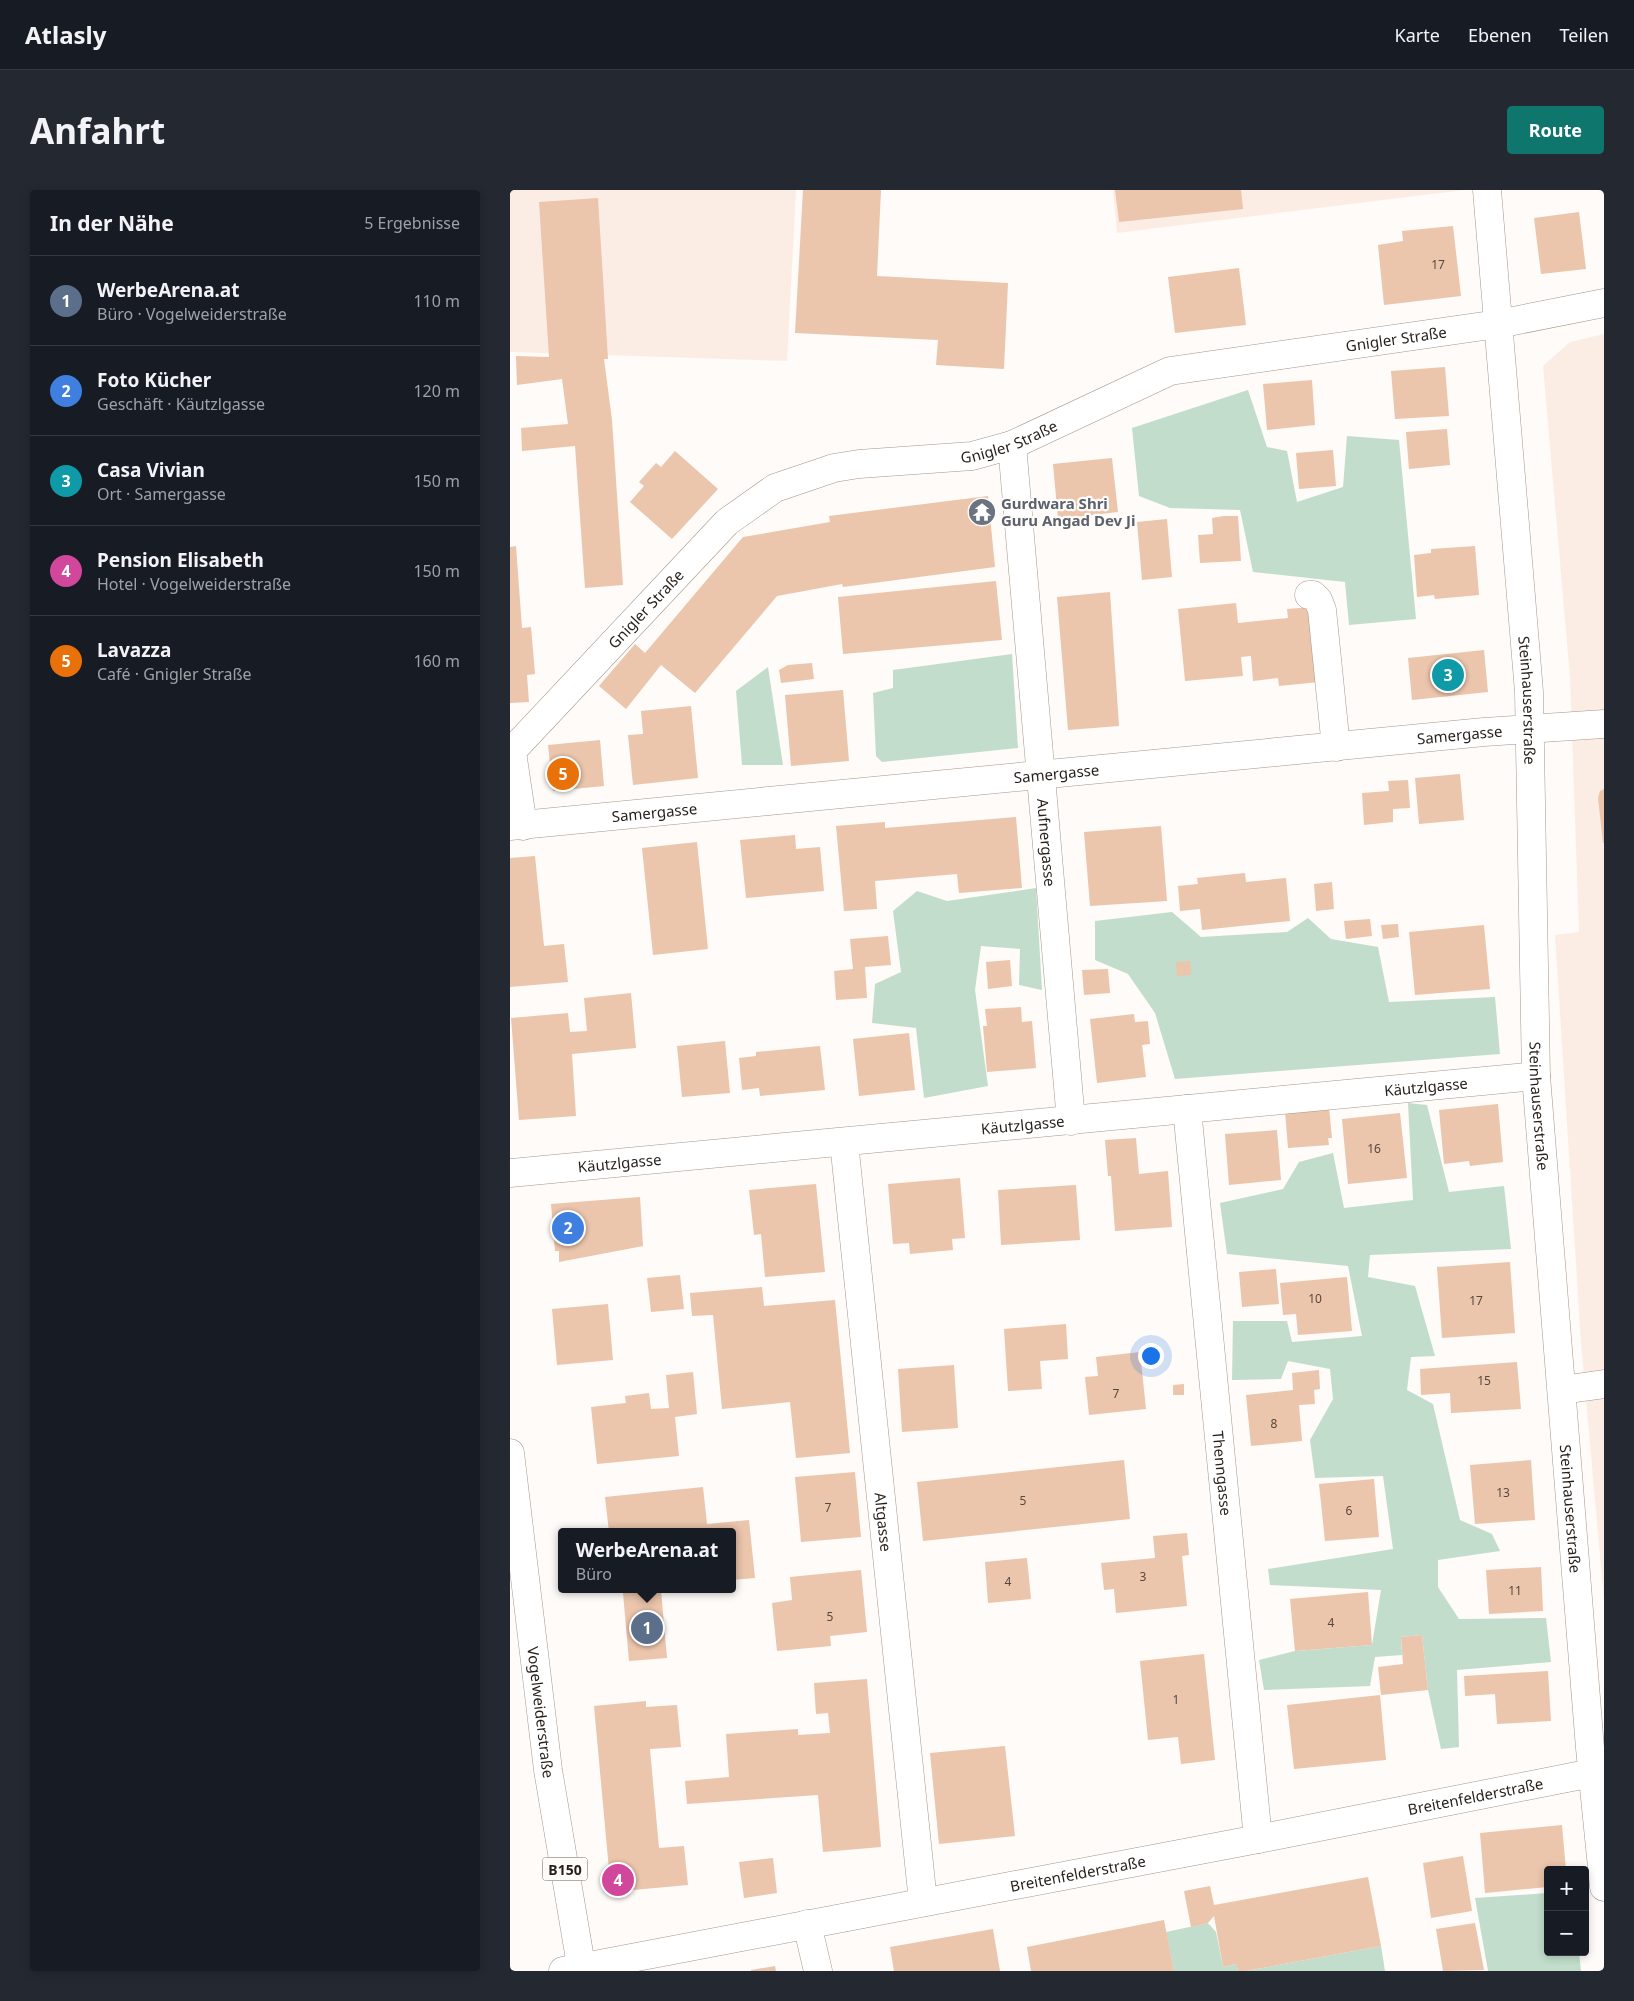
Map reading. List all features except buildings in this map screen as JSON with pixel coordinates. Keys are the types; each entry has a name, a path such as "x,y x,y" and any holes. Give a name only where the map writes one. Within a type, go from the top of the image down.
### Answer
{"street":[{"name":"Steinhauserstraße","path":"1487,190 1529,692 1536,1076 1592,1773 1604,1886"},
{"name":"Gnigler Straße","path":"517,826 511,753 727,522 775,488 834,468 859,464 972,456 1012,445 1170,371 1498,324 1604,303"},
{"name":"Aufnergasse","path":"1012,445 1071,1121"},
{"path":"1309,595 1313,595 1318,600 1322,610 1336,747"},
{"name":"Samergasse","path":"517,826 1484,732 1604,724"},
{"name":"Käutzlgasse","path":"510,1173 1536,1076"},
{"name":"Thenngasse","path":"1187,1109 1258,1839"},
{"name":"Altgasse","path":"844,1142 923,1902"},
{"path":"1562,1390 1604,1384"},
{"name":"Vogelweiderstraße","path":"510,1453 548,1770 575,1970"},
{"name":"Breitenfelderstraße","path":"575,1970 1592,1773"},
{"path":"807,1924 818,1971"}],"shaded area":[{"path":"510,190 796,190 787,361 510,352"},
{"path":"1113,190 1464,190 1117,233"},
{"path":"1604,334 1604,1601 1581,1343 1555,935 1579,932 1570,678 1543,366 1570,342"}],"green space":[{"path":"1248,390 1267,447 1287,451 1297,502 1343,487 1347,436 1399,440 1416,619 1349,625 1345,582 1253,572 1240,510 1170,508 1139,496 1132,428"},
{"path":"1012,654 1018,748 882,762 876,756 873,693 893,688 893,670"},
{"path":"768,667 783,765 742,765 736,691"},
{"path":"1036,888 1042,990 1019,985 1020,949 981,946 975,990 988,1086 924,1098 916,1028 872,1023 875,984 901,972 893,911 917,891 947,901"},
{"path":"1172,912 1201,937 1287,932 1308,918 1331,939 1378,947 1389,1002 1495,997 1500,1054 1175,1079 1155,1013 1128,974 1095,960 1095,921"},
{"path":"1408,1103 1427,1105 1449,1192 1504,1186 1511,1249 1370,1255 1368,1277 1415,1286 1435,1356 1411,1357 1407,1390 1433,1404 1460,1520 1492,1534 1500,1551 1438,1560 1438,1587 1459,1619 1546,1618 1551,1662 1457,1670 1459,1747 1441,1749 1428,1690 1422,1635 1401,1637 1402,1655 1375,1657 1370,1686 1264,1690 1259,1660 1295,1651 1372,1645 1381,1590 1270,1585 1268,1569 1393,1549 1383,1476 1315,1478 1310,1440 1333,1399 1330,1369 1288,1361 1281,1379 1232,1380 1233,1321 1287,1321 1292,1342 1362,1336 1348,1266 1227,1254 1220,1203 1283,1189 1299,1162 1333,1153 1344,1208 1413,1200"},
{"path":"1544,1893 1544,1956 1579,1956 1581,1971 1488,1971 1475,1898"},
{"path":"1208,1923 1216,1932 1223,1967 1236,1964 1238,1971 1174,1971 1166,1932"},
{"path":"1381,1946 1385,1971 1246,1971"}],"place":[{"name":"Gurdwara Shri Guru Angad Dev Ji","path":"982,512"},
{"name":"Casa Vivian","path":"1448,675"},
{"name":"Lavazza","path":"563,774"},
{"name":"Foto Kücher","path":"568,1228"},
{"name":"WerbeArena.at","path":"647,1628"},
{"name":"Pension Elisabeth","path":"618,1880"}]}
